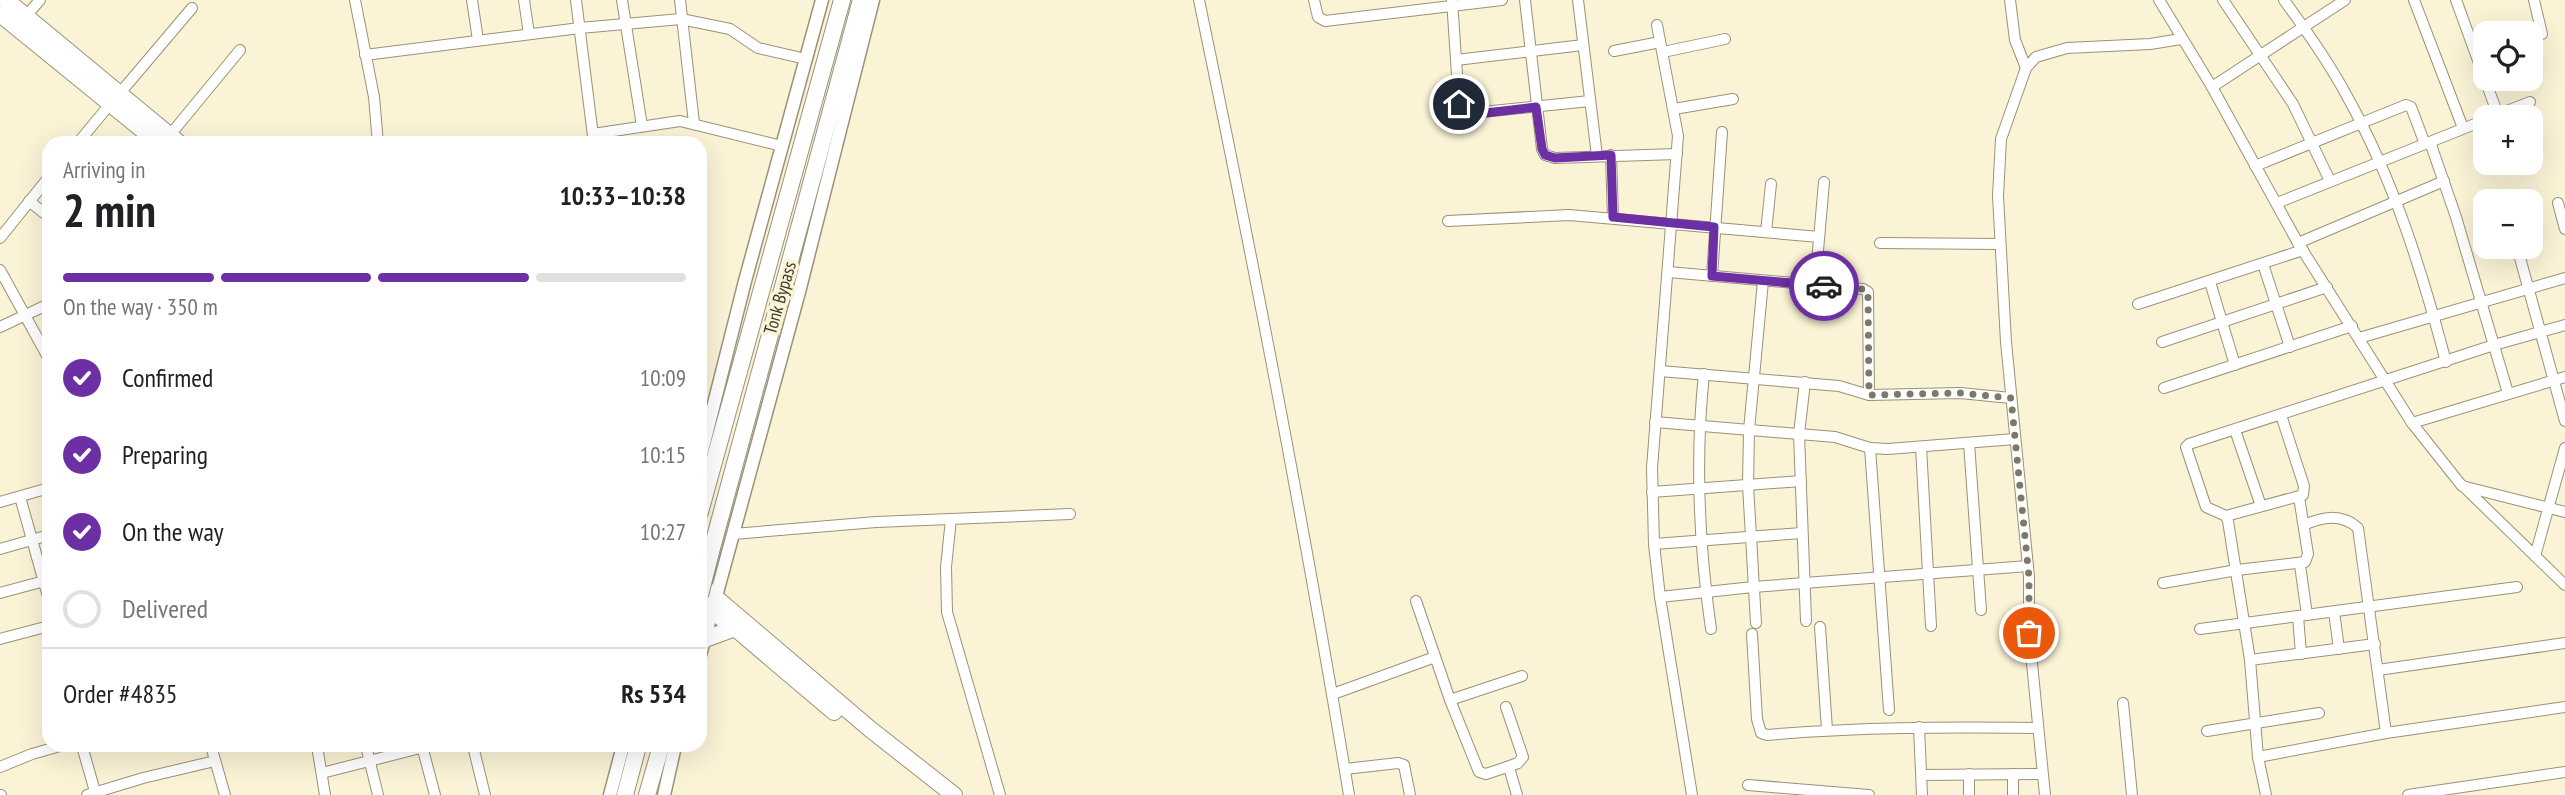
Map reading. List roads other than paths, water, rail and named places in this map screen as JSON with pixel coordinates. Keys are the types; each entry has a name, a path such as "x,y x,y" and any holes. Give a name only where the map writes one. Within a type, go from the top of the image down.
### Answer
{"main road":[{"path":"6,0 116,98"},
{"path":"707,487 842,0"},
{"name":"Tonk Bypass","path":"707,601 712,548 861,0"},
{"path":"0,14 164,136"},
{"path":"707,601 735,628 870,742 949,795"},
{"path":"707,601 949,795"},
{"path":"707,644 735,628"},
{"path":"625,795 636,752"},
{"path":"648,795 659,752"}],"street":[{"path":"26,16 40,0"},
{"path":"355,0 374,97 377,136"},
{"path":"472,0 478,40"},
{"path":"524,0 529,34"},
{"path":"576,0 594,136"},
{"path":"622,0 642,126"},
{"path":"680,0 694,123"},
{"path":"707,431 822,0"},
{"path":"707,601 733,534 799,292 873,0"},
{"path":"1199,0 1245,220 1333,694 1349,795"},
{"path":"1314,0 1318,18 1325,21 1452,3 1502,0"},
{"path":"1525,0 1529,53 1545,155 1555,158 1677,155"},
{"path":"1578,0 1597,156"},
{"path":"2010,0 2015,40 2026,68"},
{"path":"2160,0 2301,247 2412,422 2462,486 2565,585"},
{"path":"2223,0 2293,104 2330,181"},
{"path":"2284,0 2343,89 2379,162 2414,248 2446,362"},
{"path":"2212,87 2345,0"},
{"path":"2414,0 2463,128"},
{"path":"2456,0 2490,105"},
{"path":"2534,0 2539,21"},
{"path":"1452,3 1459,104 1463,114 1590,101"},
{"path":"84,136 192,8"},
{"path":"365,55 579,28 681,19 730,29 758,48 806,59"},
{"path":"1657,25 1678,136 1655,422 1652,492 1654,544 1692,795"},
{"path":"1614,51 1725,39"},
{"path":"2045,795 2029,633 2028,566 2011,398 2000,244 1998,196 2001,139 2026,68 2036,57 2067,48 2150,44 2181,39"},
{"path":"1456,60 1583,45"},
{"path":"174,136 240,50"},
{"path":"1674,110 1733,99"},
{"path":"2522,105 2530,102"},
{"path":"2255,166 2360,122 2409,105 2444,181 2508,393"},
{"path":"605,136 667,121 694,123 782,146"},
{"path":"2277,203 2473,124"},
{"path":"1712,276 1722,132"},
{"path":"1611,155 1613,217"},
{"path":"2138,304 2263,264 2444,181"},
{"path":"1815,285 1824,182"},
{"path":"1766,232 1771,184"},
{"path":"0,238 42,185"},
{"path":"29,201 42,211"},
{"path":"2558,203 2565,229"},
{"path":"1448,221 1569,215 1819,237"},
{"path":"1880,243 2000,244"},
{"path":"2519,259 2565,421"},
{"path":"2263,264 2290,347"},
{"path":"0,270 42,347"},
{"path":"1668,272 1863,289 1868,292 1869,395"},
{"path":"2359,338 2565,278"},
{"path":"1756,623 1748,485 1749,430 1763,281"},
{"path":"2210,282 2235,365"},
{"path":"2162,342 2327,287"},
{"path":"0,327 42,307"},
{"path":"2281,415 2305,491 2299,497 2226,516 2206,507 2186,447 2189,444 2494,345 2565,325"},
{"path":"2164,388 2352,326"},
{"path":"1660,371 1805,382 1839,386 1869,395 1960,393 2011,398"},
{"path":"1704,374 1698,426 1699,489 1711,629"},
{"path":"2412,422 2565,377"},
{"path":"1805,382 1799,434 1806,621"},
{"path":"1655,422 1842,438 1870,448 1921,447 2015,439"},
{"path":"2235,430 2261,506"},
{"path":"1969,443 1981,610"},
{"path":"1921,447 1931,626"},
{"path":"1870,448 1889,710"},
{"path":"2535,556 2565,448"},
{"path":"1652,492 1801,481"},
{"path":"2462,486 2565,512"},
{"path":"0,502 42,490"},
{"path":"20,497 42,569"},
{"path":"2163,583 2237,570 2300,565 2307,559 2299,497"},
{"path":"733,534 876,522 1070,514"},
{"path":"2226,516 2245,624 2258,757 2266,795"},
{"path":"2304,525 2328,516 2347,521 2358,528 2386,733"},
{"path":"951,519 946,567 947,612 1000,795"},
{"path":"1654,544 1802,533"},
{"path":"0,549 42,537"},
{"path":"2300,565 2301,654"},
{"path":"1660,597 1878,576 2028,566"},
{"path":"0,593 42,582"},
{"path":"2200,629 2517,587"},
{"path":"1416,601 1450,700 1479,772 1486,774 1507,767 1518,763 1523,757 1506,707"},
{"path":"2334,612 2339,649"},
{"path":"1820,627 1827,730"},
{"path":"0,639 42,628"},
{"path":"1752,634 1757,719 1761,733 1767,735 1919,727 2038,728"},
{"path":"2378,670 2565,643"},
{"path":"2250,660 2375,644"},
{"path":"1333,694 1435,657"},
{"path":"1450,700 1522,676"},
{"path":"2123,703 2132,795"},
{"path":"2258,757 2386,733 2565,707"},
{"path":"2207,731 2319,713"},
{"path":"1919,727 1922,795"},
{"path":"0,767 42,751"},
{"path":"83,752 93,794 215,761"},
{"path":"213,752 225,795"},
{"path":"318,752 325,795"},
{"path":"367,752 378,795"},
{"path":"322,773 402,752"},
{"path":"425,752 435,795"},
{"path":"474,752 485,795"},
{"path":"610,795 621,752"},
{"path":"664,795 675,752"},
{"path":"1345,769 1398,763 1404,765 1410,795"},
{"path":"1507,767 1517,795"},
{"path":"2408,795 2565,772"},
{"path":"1969,774 1969,795"},
{"path":"2013,774 2013,795"},
{"path":"1922,775 2042,774"},
{"path":"1748,785 1869,795"}]}
